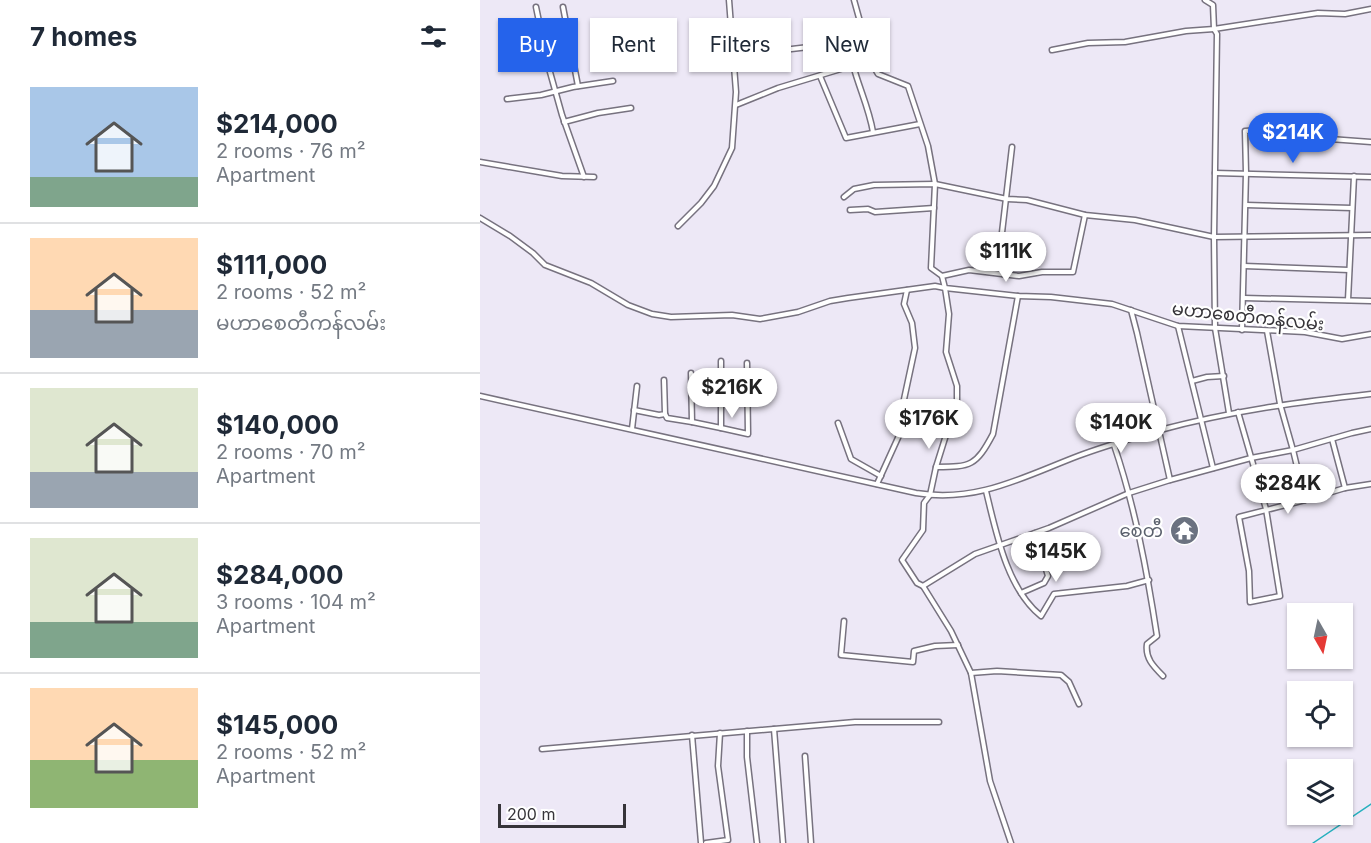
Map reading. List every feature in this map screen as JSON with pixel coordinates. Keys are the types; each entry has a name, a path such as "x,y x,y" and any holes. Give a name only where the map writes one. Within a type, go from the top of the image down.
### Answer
{"street":[{"path":"729,0 730,18"},
{"path":"854,0 859,18"},
{"path":"1205,0 1213,5 1214,29 1217,34 1215,328 1229,413"},
{"path":"536,7 564,122 584,177"},
{"path":"563,7 578,86"},
{"path":"1052,50 1088,43 1125,42 1186,31 1214,29 1318,13 1345,14 1371,9"},
{"path":"678,226 701,204 720,175 732,148 736,105 733,72"},
{"path":"736,105 778,88 832,72"},
{"path":"854,72 866,99 873,132"},
{"path":"877,72 909,86 928,146 935,184 931,268 942,276 945,288 949,314 946,352 957,386 957,400 936,467 930,495 924,503 923,530 902,560 918,584 923,586 957,645 970,673 990,781 1011,843"},
{"path":"820,76 846,138 920,124"},
{"path":"507,99 556,93 578,86 613,81"},
{"path":"564,122 598,113 631,108"},
{"path":"1242,330 1246,205 1245,131 1278,129 1330,139 1371,142"},
{"path":"1003,274 1001,241 1012,147"},
{"path":"480,162 562,176 594,177"},
{"path":"1215,173 1371,177"},
{"path":"1348,300 1354,176"},
{"path":"844,197 854,189 874,185 935,184 1007,199 1027,200 1085,215 1135,220 1214,237 1371,236"},
{"path":"1246,205 1352,208"},
{"path":"850,210 868,209 875,212 934,208"},
{"path":"942,276 969,270 1019,276 1042,272 1073,272 1085,215"},
{"name":"မဟာစေတီကန်လမ်း","path":"480,218 510,236 545,265 591,283 628,305 652,314 732,315 760,319 798,312 839,300 935,286 1112,304 1178,326 1305,332 1342,339 1371,334"},
{"path":"1244,266 1349,270"},
{"path":"877,484 902,429 903,404 915,348 912,323 904,304 908,290"},
{"path":"936,467 971,465 984,452 993,434 1018,296"},
{"path":"1244,298 1371,301"},
{"path":"1131,310 1170,480"},
{"path":"1178,326 1213,468"},
{"path":"1267,331 1280,404 1305,500"},
{"path":"721,361 722,428"},
{"path":"664,380 667,418 748,434 747,363"},
{"path":"691,373 692,422"},
{"path":"1192,381 1224,376"},
{"path":"632,429 637,386"},
{"path":"480,396 877,484 930,495 956,496 986,491 1160,430 1229,413 1280,404 1371,394"},
{"path":"634,410 665,414"},
{"path":"1238,412 1266,509 1280,596 1250,602 1249,571 1239,517 1266,509 1305,500 1345,488 1371,484"},
{"path":"838,423 851,459 881,476"},
{"path":"923,586 975,554 1035,533 1129,493 1213,468 1371,429"},
{"path":"1332,439 1345,488"},
{"path":"1114,445 1129,493 1149,580 1157,636 1147,644 1146,651 1150,663 1162,676"},
{"path":"986,491 1000,545 1021,593 1029,606 1041,616 1054,594 1127,586 1149,580"},
{"path":"1021,593 1044,583 1048,576 1035,533"},
{"path":"844,621 842,655 913,662 914,651 935,646 957,645"},
{"path":"970,673 997,671 1061,675 1069,682 1079,704"},
{"path":"542,749 855,722 939,722"},
{"path":"774,729 783,843"},
{"path":"747,731 747,757 757,843"},
{"path":"706,843 728,840 718,766 720,733"},
{"path":"692,735 700,843"},
{"path":"805,756 811,843"}],"waterway":[{"path":"1313,843 1371,804"}],"place":[{"name":"စေတီ","path":"1184,530"}]}
